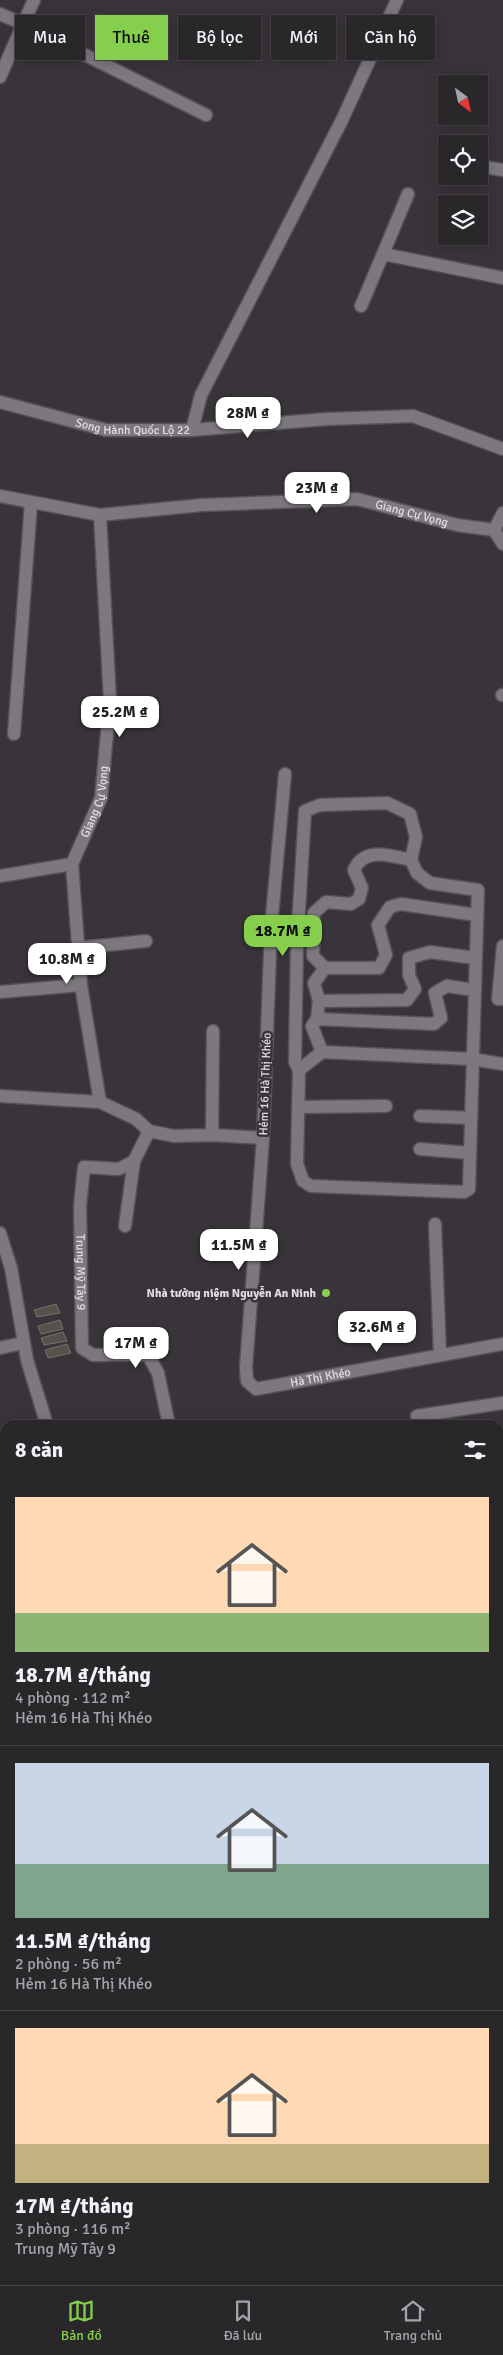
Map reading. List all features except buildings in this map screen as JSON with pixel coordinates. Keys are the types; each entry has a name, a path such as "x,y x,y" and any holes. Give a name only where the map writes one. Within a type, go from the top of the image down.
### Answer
{"street":[{"path":"27,15 34,0"},
{"path":"192,430 201,395 342,120 396,0"},
{"path":"0,14 15,21"},
{"path":"0,76 15,42"},
{"path":"85,55 206,115"},
{"path":"488,168 503,170"},
{"path":"361,306 408,194"},
{"path":"383,254 503,278"},
{"name":"Song Hành Quốc Lộ 22","path":"0,402 106,430 192,430 327,419 413,416 503,448"},
{"name":"Giang Cự Vọng","path":"0,496 100,515 202,505 357,499 457,525 494,530"},
{"path":"14,734 31,503"},
{"path":"503,513 494,530 503,544"},
{"name":"Giang Cự Vọng","path":"72,864 101,798 110,701 100,515"},
{"name":"Hẻm 16 Hà Thị Khéo","path":"256,1389 246,1381 246,1367 263,1138 271,927 285,774"},
{"path":"387,803 410,814 416,837 412,860 417,873 430,883 478,890 476,915 469,1189 464,1192 311,1186 303,1182 297,1164 299,1070 296,1062 297,943 305,811 320,805 387,803"},
{"path":"412,860 373,853 358,861 354,870 362,888 359,899 351,904 326,902 314,913 314,956 325,968 380,968 386,955 378,925 390,907 401,904 476,915"},
{"path":"0,876 72,864 81,985 100,1102"},
{"path":"78,948 146,941"},
{"path":"503,946 498,999 503,999"},
{"path":"319,1001 407,1000 415,989 409,975 409,958 430,952 475,958"},
{"path":"322,1052 312,1026 317,1019 319,1001 314,983 325,968"},
{"path":"0,992 81,985"},
{"path":"317,1019 434,1024 441,1018 436,993 447,986 474,990"},
{"path":"212,1135 213,1031"},
{"path":"299,1070 322,1052 472,1059 503,1064"},
{"path":"0,1096 100,1102 136,1119 149,1131 174,1136 212,1135 263,1138"},
{"path":"299,1107 386,1106"},
{"path":"420,1116 471,1118"},
{"path":"125,1226 134,1161 149,1131"},
{"path":"420,1148 470,1153"},
{"name":"Trung Mỹ Tây 9","path":"134,1161 119,1169 84,1167 80,1206 82,1348 93,1355 148,1355 158,1373 168,1420"},
{"path":"435,1224 440,1355"},
{"path":"0,1233 23,1343 46,1420"},
{"path":"0,1348 23,1343"},
{"name":"Hà Thị Khéo","path":"256,1389 503,1344"},
{"path":"418,1420 417,1416 503,1403"}],"place":[{"name":"Nhà tưởng niệm Nguyễn An Ninh","path":"326,1293"}]}
